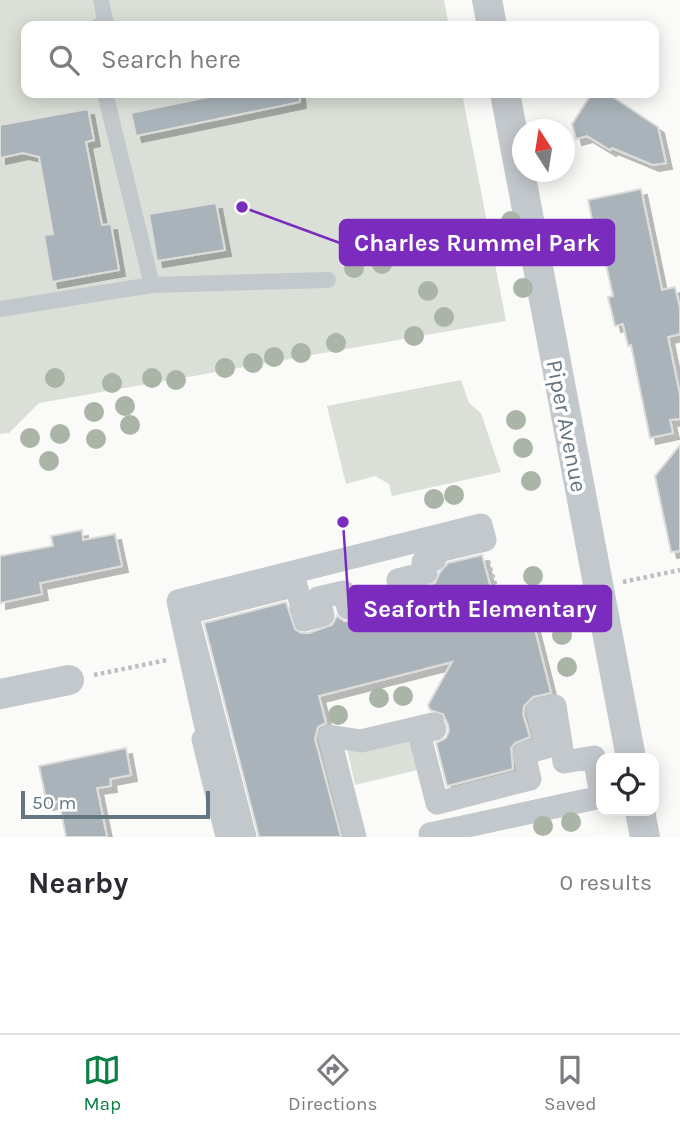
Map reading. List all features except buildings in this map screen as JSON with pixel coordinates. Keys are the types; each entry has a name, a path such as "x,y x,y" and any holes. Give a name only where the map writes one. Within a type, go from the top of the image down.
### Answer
{"street":[{"path":"487,0 491,21"},
{"name":"Piper Avenue","path":"506,98 630,753"},
{"path":"227,837 203,738 208,737 177,601 481,525 485,540 434,552 435,559 423,562 426,573 398,580 401,594 348,608 344,592 318,598 323,615 305,620 296,585 187,613 245,837"},
{"path":"0,694 69,680"},
{"path":"355,837 329,736 361,741 433,724 435,729 419,733 437,803 530,779 524,753 547,747 537,710 555,706 564,762 594,757 596,768"},
{"path":"430,837 430,834 596,797"},
{"path":"641,816 645,837"}],"lane":[{"path":"101,0 103,21"},
{"path":"106,98 152,285"},
{"path":"0,309 152,285 328,280"}],"path":[{"path":"482,540 499,597 536,615 569,609"},
{"path":"619,583 680,570"},
{"path":"69,680 190,655"}],"shaded area":[{"path":"0,0 444,0 448,21 21,21 21,98 463,98 506,321 39,403 9,433 0,434"},
{"path":"461,380 469,403 481,413 501,472 392,496 389,484 375,476 346,484 327,406"},
{"path":"416,729 426,768 355,785 346,744"}],"place":[{"name":"Charles Rummel Park","path":"242,207"},
{"name":"Seaforth Elementary","path":"343,522"}]}
